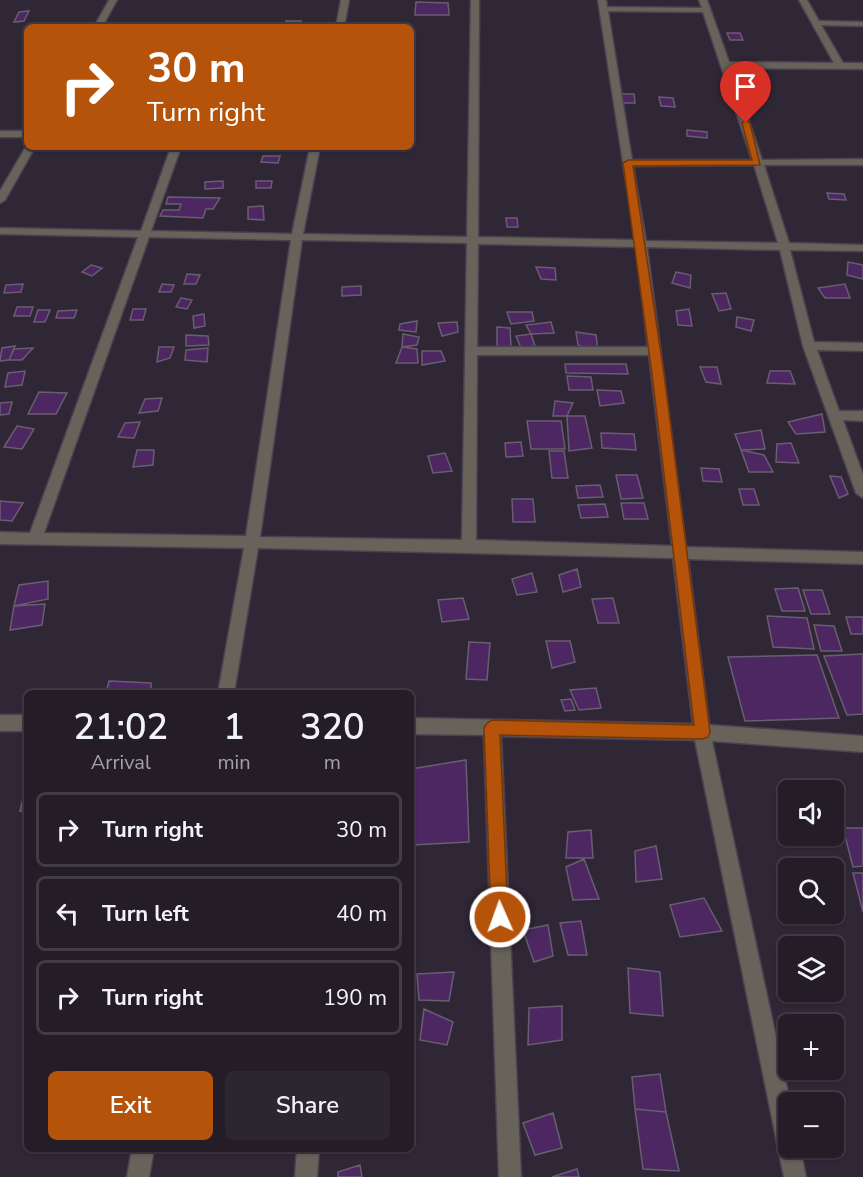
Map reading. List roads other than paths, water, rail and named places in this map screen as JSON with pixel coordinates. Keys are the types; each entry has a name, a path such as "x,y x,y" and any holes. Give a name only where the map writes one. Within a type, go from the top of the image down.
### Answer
{"street":[{"path":"100,24 113,0"},
{"path":"341,24 345,0"},
{"path":"469,546 473,351 471,241 475,0"},
{"path":"703,0 727,65 784,246 809,346 863,493"},
{"path":"803,0 840,66"},
{"path":"707,10 603,5 641,244 702,732 795,1177"},
{"path":"816,23 863,24"},
{"path":"727,65 863,66"},
{"path":"0,134 24,134"},
{"path":"0,200 28,150"},
{"path":"35,538 175,150"},
{"path":"227,690 252,543 297,237 314,150"},
{"path":"628,163 863,162"},
{"path":"0,231 863,248"},
{"path":"809,346 863,347"},
{"path":"473,351 655,351"},
{"path":"835,416 863,416"},
{"path":"0,538 469,546 863,558"},
{"path":"0,723 24,723"},
{"path":"414,726 702,732 863,744"},
{"path":"492,728 510,1177"},
{"path":"138,1177 142,1152"},
{"path":"306,1177 308,1152"}]}
